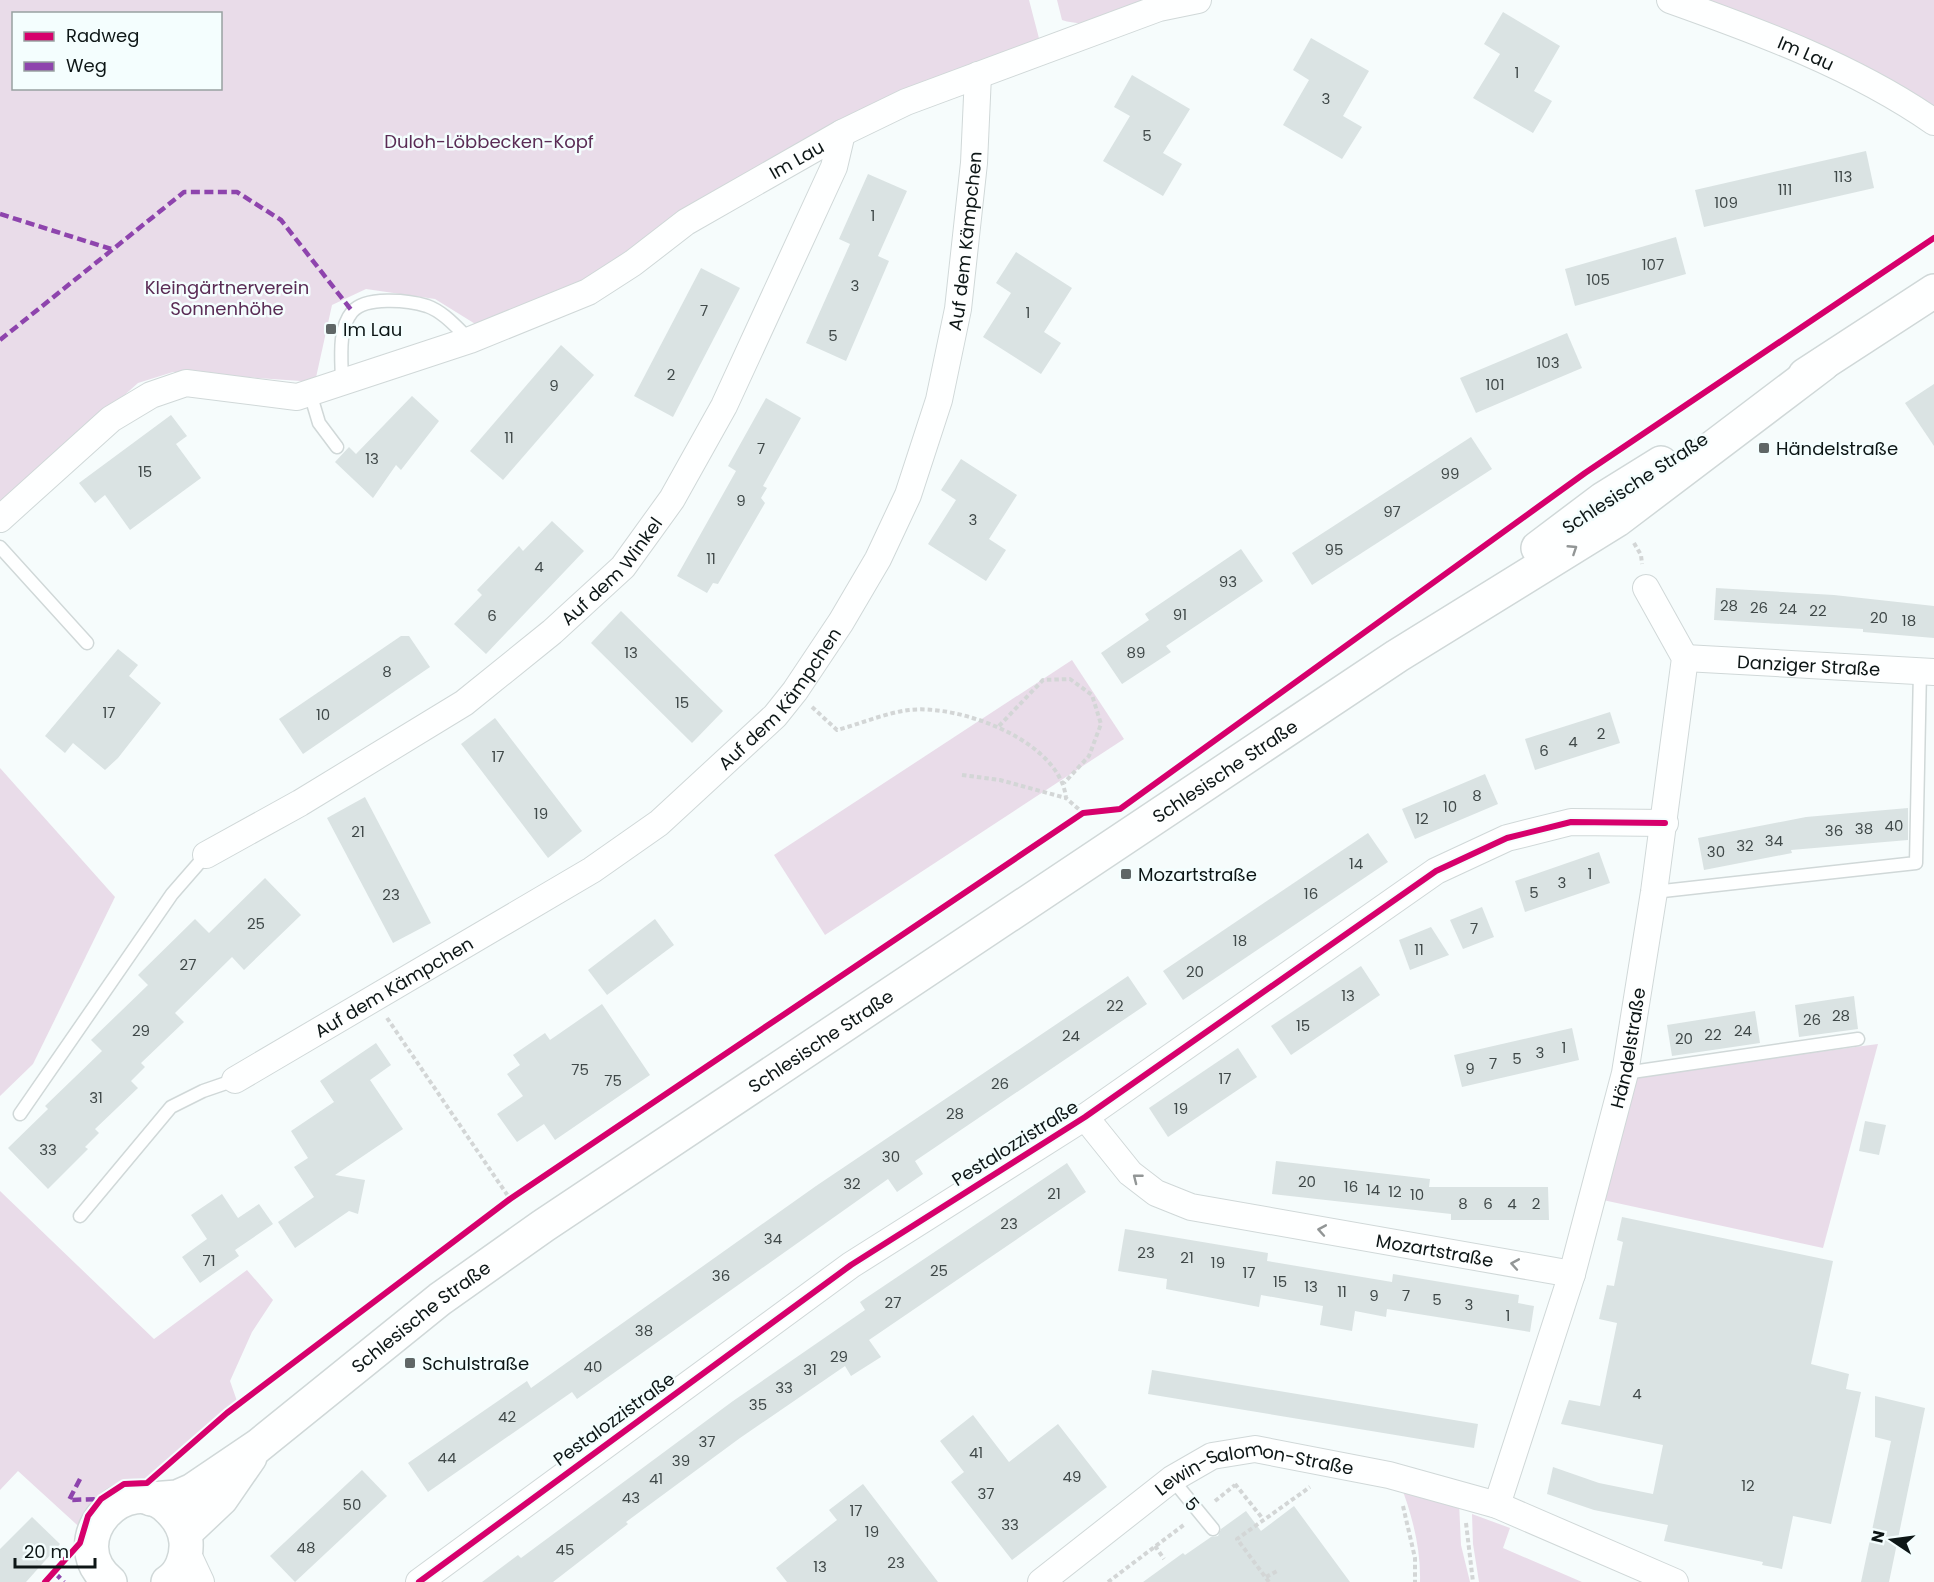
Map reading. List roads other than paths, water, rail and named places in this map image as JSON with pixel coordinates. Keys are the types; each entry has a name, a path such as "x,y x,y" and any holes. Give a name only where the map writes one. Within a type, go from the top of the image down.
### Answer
{"main road":[{"name":"Schlesische Straße","path":"87,1569 96,1525 105,1512 118,1502 134,1497 151,1499 177,1497 193,1490 258,1446 440,1299 543,1226 1397,656 1603,499 1823,364 1934,291"},
{"name":"Schlesische Straße","path":"186,1542 221,1499 258,1446"},
{"path":"151,1499 166,1506 178,1518 186,1542 182,1566 168,1582"}],"street":[{"name":"Im Lau","path":"0,519 111,418 151,395 186,383 297,397 470,340 588,292 633,263 686,222 842,133 906,102 1159,8 1198,0"},
{"name":"Im Lau","path":"1671,0 1809,55 1901,99 1934,122"},
{"name":"Auf dem Kämpchen","path":"235,1080 592,870 659,823 775,716 795,691 841,622 878,559 908,495 939,400 958,309 974,163 978,75"},
{"name":"Auf dem Winkel","path":"206,855 300,803 464,703 552,632 622,567 672,499 724,406 834,167 842,133"},
{"path":"1646,588 1685,658"},
{"name":"Danziger Straße","path":"1685,658 1927,671"},
{"name":"Händelstraße","path":"1497,1505 1572,1274 1625,1073 1665,823 1685,658"},
{"name":"Pestalozzistraße","path":"432,1578 851,1265 1085,1117 1436,872 1507,838 1571,822 1665,823"},
{"name":"Mozartstraße","path":"1085,1117 1130,1173 1156,1193 1191,1207 1572,1274"},
{"name":"Lewin-Salomon-Straße","path":"1041,1582 1172,1479 1212,1456 1255,1449 1389,1475 1497,1505 1675,1582"},
{"path":"186,1542 201,1582"}],"lane":[{"path":"342,384 343,330 352,310 377,299 427,306 448,318 470,340"},
{"path":"310,393 319,423 337,447"},
{"path":"0,547 87,643"},
{"path":"1654,892 1916,863 1927,671"},
{"path":"20,1114 172,894 206,855"},
{"path":"1625,1073 1858,1039"},
{"path":"80,1216 171,1107 203,1091 235,1080"},
{"name":"5","path":"1172,1479 1213,1529"}],"place":[{"name":"Im Lau","path":"331,329"},
{"name":"Händelstraße","path":"1764,448"},
{"name":"Mozartstraße","path":"1126,874"},
{"name":"Schulstraße","path":"410,1363"}],"park label":[{"name":"Duloh-Löbbecken-Kopf","path":"489,141"},
{"name":"Kleingärtnerverein Sonnenhöhe","path":"227,297"}]}
